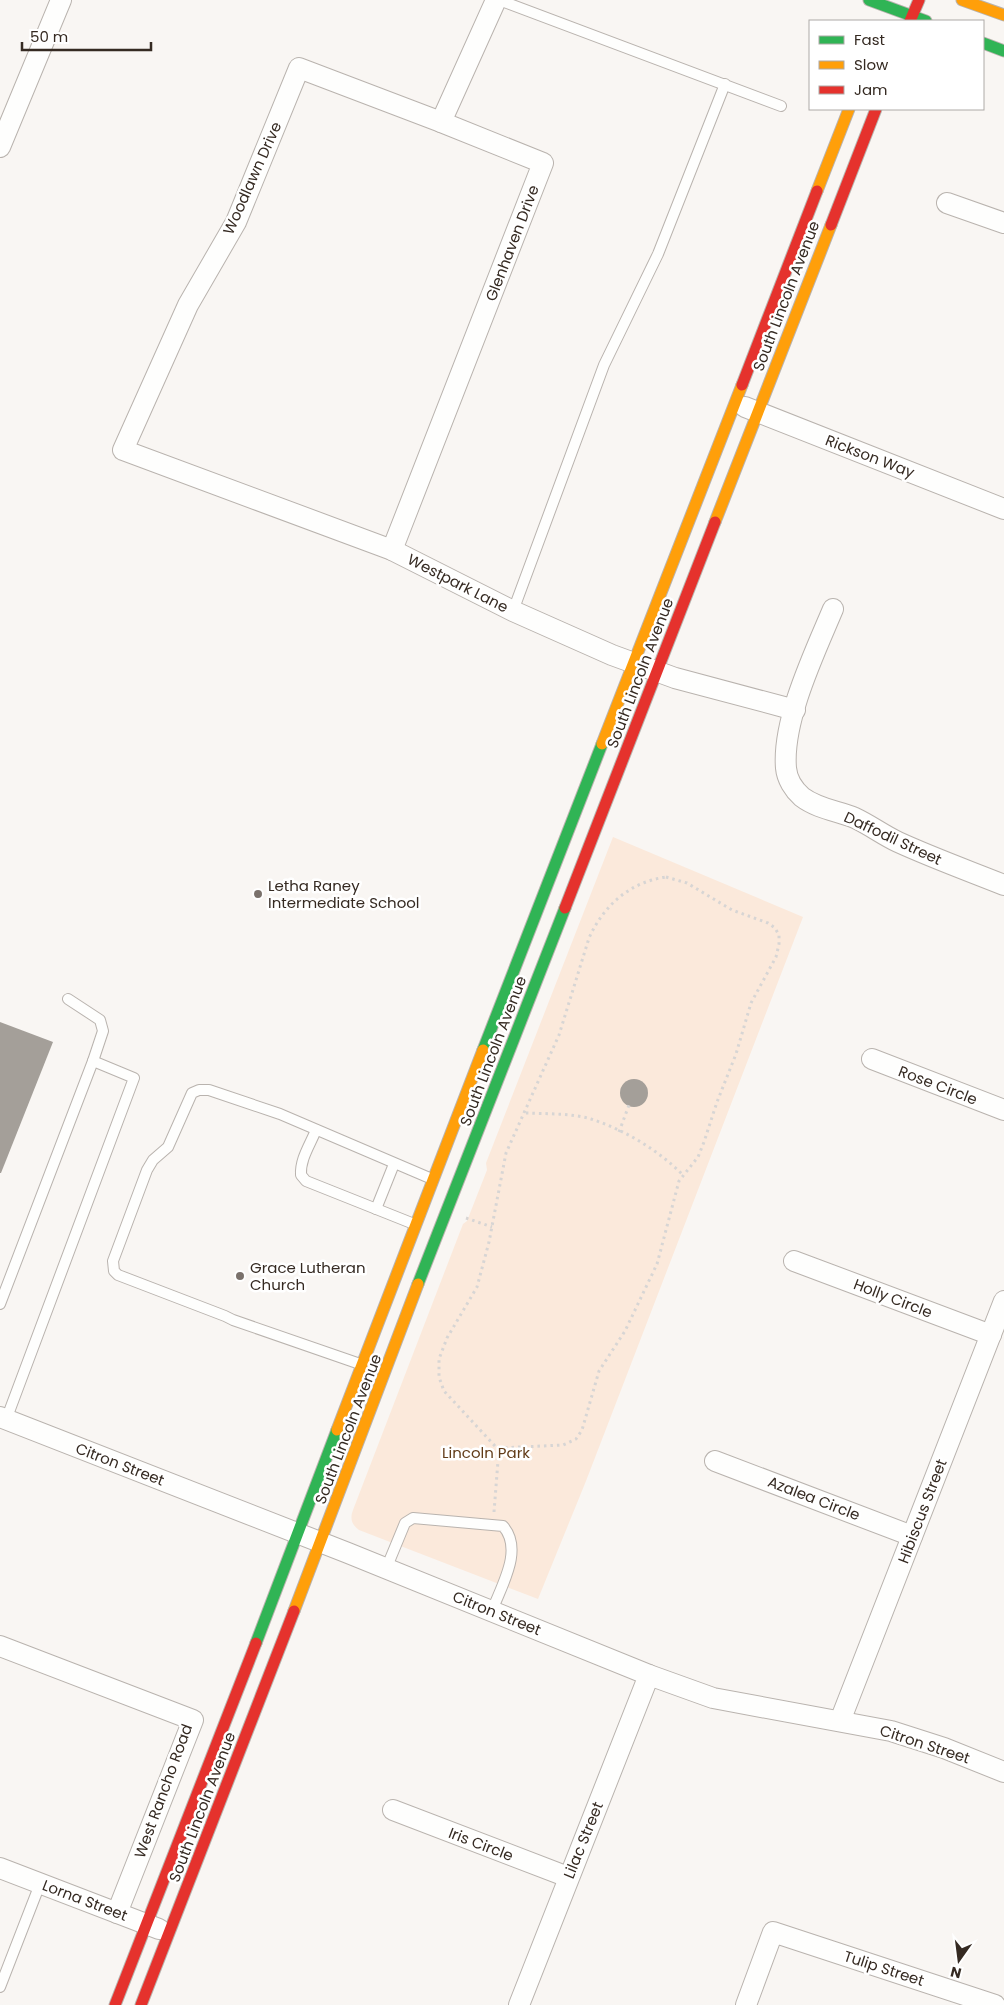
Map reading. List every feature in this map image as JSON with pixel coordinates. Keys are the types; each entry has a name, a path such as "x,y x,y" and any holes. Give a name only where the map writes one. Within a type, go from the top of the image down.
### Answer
{"main road":[{"path":"869,0 890,4 912,19 919,0"},
{"path":"962,0 1004,15"},
{"path":"883,20 890,4"},
{"path":"984,43 1004,51"},
{"name":"South Lincoln Avenue","path":"115,2005 432,1180 849,110"},
{"name":"South Lincoln Avenue","path":"141,2005 321,1543 421,1277 876,110"}],"street":[{"path":"0,147 60,0"},
{"path":"441,122 498,0"},
{"name":"Woodlawn Drive","path":"123,450 188,305 236,222 299,68 441,122"},
{"name":"Glenhaven Drive","path":"392,550 543,163 441,122"},
{"path":"948,203 1004,224"},
{"name":"Rickson Way","path":"735,403 1004,509"},
{"name":"Westpark Lane","path":"123,450 392,550 513,611 634,664 676,679 795,710"},
{"name":"Daffodil Street","path":"833,609 810,664 795,710 786,754 786,770 791,784 802,796 818,806 855,818 896,841 1004,885"},
{"name":"Rose Circle","path":"872,1059 1004,1110"},
{"name":"Holly Circle","path":"794,1261 991,1335"},
{"name":"Hibiscus Street","path":"840,1721 1004,1301"},
{"name":"Citron Street","path":"3,1419 321,1543 649,1675 713,1698 891,1731 944,1748 1004,1772"},
{"name":"Azalea Circle","path":"715,1461 912,1536"},
{"name":"West Rancho Road","path":"0,1646 193,1720 117,1913"},
{"name":"Lilac Street","path":"519,2005 649,1675"},
{"name":"Iris Circle","path":"393,1810 568,1877"},
{"name":"Lorna Street","path":"0,1868 170,1933"},
{"name":"Tulip Street","path":"746,2005 773,1932 995,2005"}],"lane":[{"path":"498,0 781,106"},
{"path":"513,611 604,365 658,254 725,84"},
{"path":"0,1304 103,1031 100,1020 68,999"},
{"path":"3,1419 134,1078 93,1061"},
{"path":"362,1365 233,1320 118,1276 112,1266 147,1170 153,1160 168,1146 192,1093 199,1090 209,1090 280,1114 432,1180"},
{"path":"316,1130 302,1160 301,1176 306,1181 415,1224"},
{"path":"376,1209 394,1164"},
{"path":"386,1569 406,1523 413,1518 503,1526 511,1540 512,1559 492,1611"},
{"path":"0,1987 40,1884"}],"path":[{"path":"666,877 677,879 732,910 768,923 775,928 779,935 780,944 776,957 752,1003 736,1054 716,1102 698,1157 683,1175 679,1181 657,1264 625,1331 599,1371 582,1430 576,1438 563,1446 499,1448 495,1446 444,1390 439,1377 439,1359 442,1348 477,1287 483,1269 504,1162 559,1036 589,938 596,923 610,905 635,885 651,879 666,877"},
{"path":"619,1132 629,1105"},
{"path":"525,1113 590,1119 647,1145 683,1175"},
{"path":"464,1211 462,1217 492,1227"},
{"path":"493,1526 499,1448"}],"green space":[{"name":"Lincoln Park","path":"613,837 803,917 586,1481 538,1599 359,1530 352,1521 352,1516 463,1224 467,1221 487,1170 486,1163"}],"building":[{"path":"0,1022 53,1042 1,1173 0,1173"},
{"path":"634,1079 644,1083 648,1093 644,1103 634,1107 624,1103 620,1093 624,1083"}],"traffic: fast":[{"path":"869,0 923,20"},
{"path":"984,43 1004,51"},
{"path":"483,1050 602,744"},
{"path":"418,1284 565,908"},
{"path":"256,1643 337,1430"}],"traffic: slow":[{"path":"962,0 1004,15"},
{"path":"817,191 849,110"},
{"path":"715,522 831,225"},
{"path":"602,744 742,385"},
{"path":"337,1430 483,1050"},
{"path":"294,1611 418,1284"}],"traffic: jam":[{"path":"910,20 919,0"},
{"path":"831,225 876,110"},
{"path":"742,385 817,191"},
{"path":"565,908 715,522"},
{"path":"141,2005 294,1611"},
{"path":"115,2005 256,1643"}],"place":[{"name":"Letha Raney Intermediate School","path":"258,894"},
{"name":"Grace Lutheran Church","path":"240,1276"}]}
